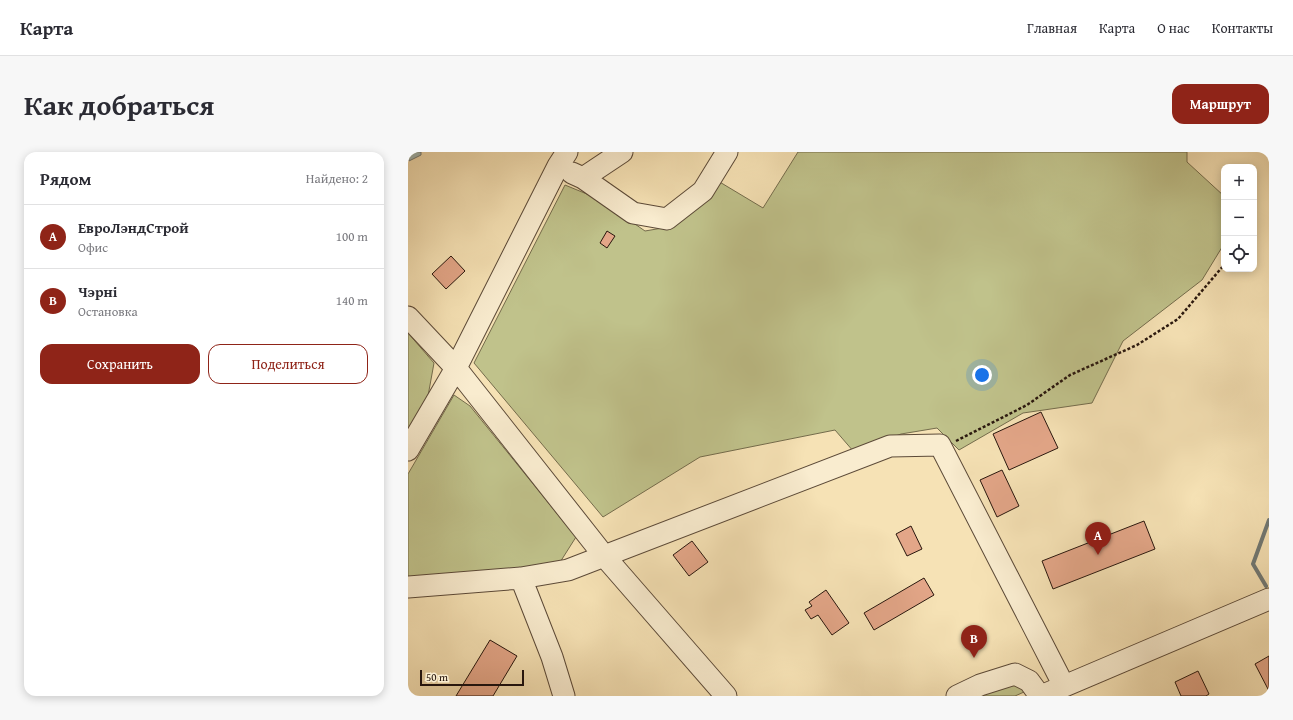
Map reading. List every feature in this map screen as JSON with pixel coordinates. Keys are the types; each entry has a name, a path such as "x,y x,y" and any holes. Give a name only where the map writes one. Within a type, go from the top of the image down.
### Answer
{"street":[{"path":"583,178 622,152"},
{"path":"408,450 456,368 563,159 583,178 633,213 668,219 703,191 727,152"},
{"path":"408,316 456,368 605,557 726,696"},
{"path":"408,587 521,578 568,570 890,446 940,445 1064,686"},
{"path":"521,578 552,657 564,696"},
{"path":"957,696 980,685 1015,674 1029,681 1040,696 1269,599"}],"path":[{"path":"940,445 960,440 1027,405 1070,376 1137,345 1171,324 1178,319 1221,269"}],"green space":[{"path":"798,152 1187,152 1187,162 1221,193 1221,249 1202,280 1123,341 1092,403 1023,413 959,450 937,428 901,434 854,452 835,430 700,457 603,517 474,363 565,185 599,199 645,231 674,226 718,181 763,208"},
{"path":"408,333 434,363 426,407 408,432"},
{"path":"454,395 470,406 576,537 557,567 408,581 408,474"},
{"path":"1016,681 1025,686 1024,692 1015,696 981,696"}],"water":[{"path":"408,152 421,152 421,155 409,161"}],"building":[{"path":"607,231 615,236 607,248 600,243"},
{"path":"451,256 465,271 446,289 432,274"},
{"path":"1041,412 1058,448 1009,470 993,434"},
{"path":"1002,470 1019,506 997,517 980,480"},
{"path":"1144,521 1155,549 1053,589 1042,561"},
{"path":"911,526 922,549 907,556 896,534"},
{"path":"692,541 708,562 689,576 673,555"},
{"path":"924,578 934,595 874,630 864,613"},
{"path":"826,590 849,623 832,635 818,615 811,619 805,610 812,606 809,602"},
{"path":"490,640 517,656 493,696 456,696"},
{"path":"1269,656 1269,691 1255,664"},
{"path":"1198,671 1209,694 1206,696 1181,696 1175,682"}],"waterway":[{"path":"1266,586 1253,564 1269,520"}],"place":[{"name":"ЕвроЛэндСтрой","path":"1098,555"},
{"name":"Чэрні","path":"974,658"}]}
